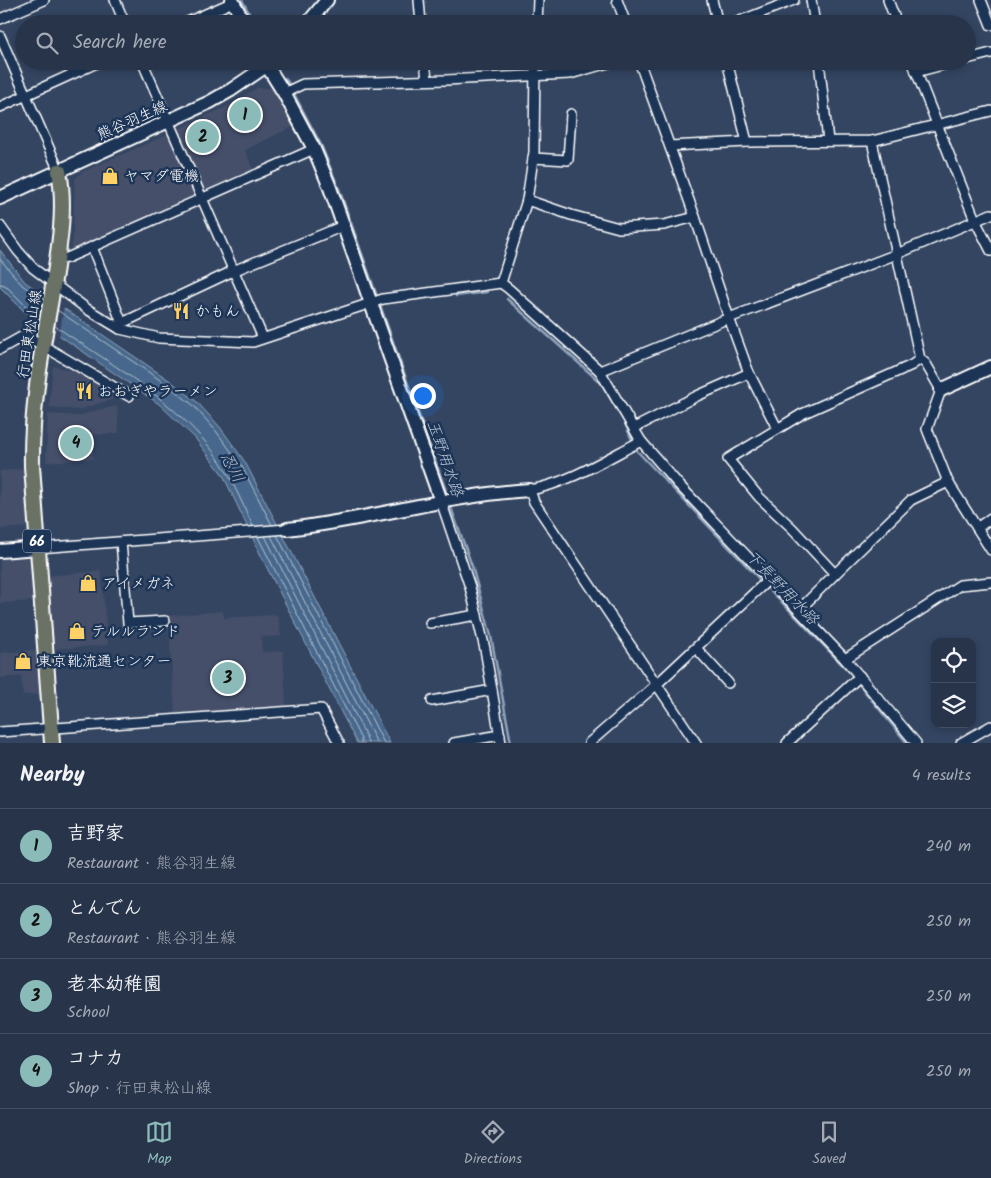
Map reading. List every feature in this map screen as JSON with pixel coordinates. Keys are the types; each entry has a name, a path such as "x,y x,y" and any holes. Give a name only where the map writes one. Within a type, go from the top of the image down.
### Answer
{"main road":[{"name":"行田東松山線","path":"52,743 32,445 36,388 57,259 62,202 62,185 59,171"}],"street":[{"path":"0,19 44,0"},
{"path":"115,0 121,15"},
{"path":"314,15 327,0"},
{"path":"419,0 421,15"},
{"path":"537,15 538,0"},
{"path":"617,0 623,15"},
{"path":"712,0 716,15"},
{"path":"755,15 794,0"},
{"path":"811,0 814,15"},
{"path":"888,0 894,15"},
{"path":"981,0 991,26"},
{"path":"202,15 232,1 240,15"},
{"path":"0,36 59,171"},
{"path":"976,57 991,53"},
{"path":"0,107 81,70"},
{"path":"146,70 264,338"},
{"name":"熊谷羽生線","path":"0,198 168,122 224,94 258,70"},
{"path":"272,70 314,149 343,226 376,301 446,500 465,570 477,615 501,739 454,743"},
{"path":"426,70 427,80"},
{"path":"501,283 527,200 533,158 535,70"},
{"path":"285,93 303,84 535,76 570,74 584,70"},
{"path":"642,70 696,217 749,373 777,428"},
{"path":"729,70 747,142"},
{"path":"820,70 828,141"},
{"path":"924,70 916,72 975,220 991,251"},
{"path":"670,146 747,142 872,141 938,126 991,111"},
{"path":"533,158 568,160 571,114"},
{"path":"872,141 920,359 926,364 941,390"},
{"path":"57,259 67,258 314,149"},
{"path":"527,200 619,228 664,225 696,217"},
{"path":"600,372 729,318 897,254 991,214"},
{"path":"0,226 33,268 53,286 87,309 121,326 159,338 253,342 376,301 501,283 600,372 641,441 765,583 798,610 845,659 857,679 916,743"},
{"path":"121,326 233,271 343,226"},
{"path":"92,247 121,326"},
{"path":"0,348 24,335 44,342 129,396"},
{"path":"835,574 792,528 759,497 728,458 802,414 912,365 920,359"},
{"path":"991,366 941,390 927,429 948,482 991,550"},
{"path":"634,428 697,396 749,373"},
{"path":"0,551 319,526 486,493 530,490 570,478 641,441"},
{"path":"798,610 911,500 948,482"},
{"path":"530,490 534,502 696,743"},
{"path":"977,528 991,518"},
{"path":"120,542 128,623 165,621"},
{"path":"845,659 960,585 991,582"},
{"path":"589,743 656,685 765,583"},
{"path":"430,623 477,615"},
{"path":"696,648 728,683"},
{"path":"787,743 857,679"},
{"path":"432,701 492,690"},
{"path":"0,732 321,709 339,743"},
{"path":"961,743 991,726"}],"shaded area":[{"path":"257,88 274,88 294,126 245,150 253,170 204,193 176,130 226,107"},
{"path":"169,134 195,194 194,197 71,251 75,179 82,172"},
{"path":"53,366 89,375 123,396 78,410 49,407"},
{"path":"117,406 119,433 92,435 93,459 46,462 48,414 80,416"},
{"path":"23,469 25,471 29,527 0,529 0,471"},
{"path":"27,554 31,558 35,601 0,603 0,556"},
{"path":"101,571 108,645 52,649 47,576"},
{"path":"223,611 224,618 276,615 278,618 281,636 261,637 262,652 283,651 286,704 284,706 177,714 175,712 168,616"},
{"path":"38,650 42,694 23,695 21,676 0,678 0,653"}],"water":[{"name":"忍川","path":"0,250 25,282 169,380 196,401 220,427 245,462 390,743 357,743 264,562 223,475 195,438 159,404 24,311 0,287"}],"pier":[{"path":"40,289 64,305 59,338 35,321"}],"waterway":[{"name":"玉野用水路","path":"242,0 250,15"},
{"name":"玉野用水路","path":"285,78 291,87"},
{"name":"玉野用水路","path":"293,92 321,145 339,189 448,497"},
{"name":"下長野用水路","path":"456,296 487,292"},
{"name":"下長野用水路","path":"507,299 601,383 624,421 632,440"},
{"name":"下長野用水路","path":"637,451 762,582"},
{"name":"玉野用水路","path":"450,505 472,566 491,636 511,743"},
{"name":"下長野用水路","path":"766,586 854,677"},
{"name":"下長野用水路","path":"857,682 907,743"}],"place":[{"name":"吉野家","path":"245,115"},
{"name":"とんでん","path":"203,137"},
{"name":"ヤマダ電機","path":"110,176"},
{"name":"かもん","path":"181,311"},
{"name":"おおぎやラーメン","path":"84,391"},
{"name":"コナカ","path":"76,443"},
{"name":"アイメガネ","path":"88,583"},
{"name":"テルルランド","path":"77,631"},
{"name":"東京靴流通センター","path":"23,661"},
{"name":"老本幼稚園","path":"228,678"}]}
